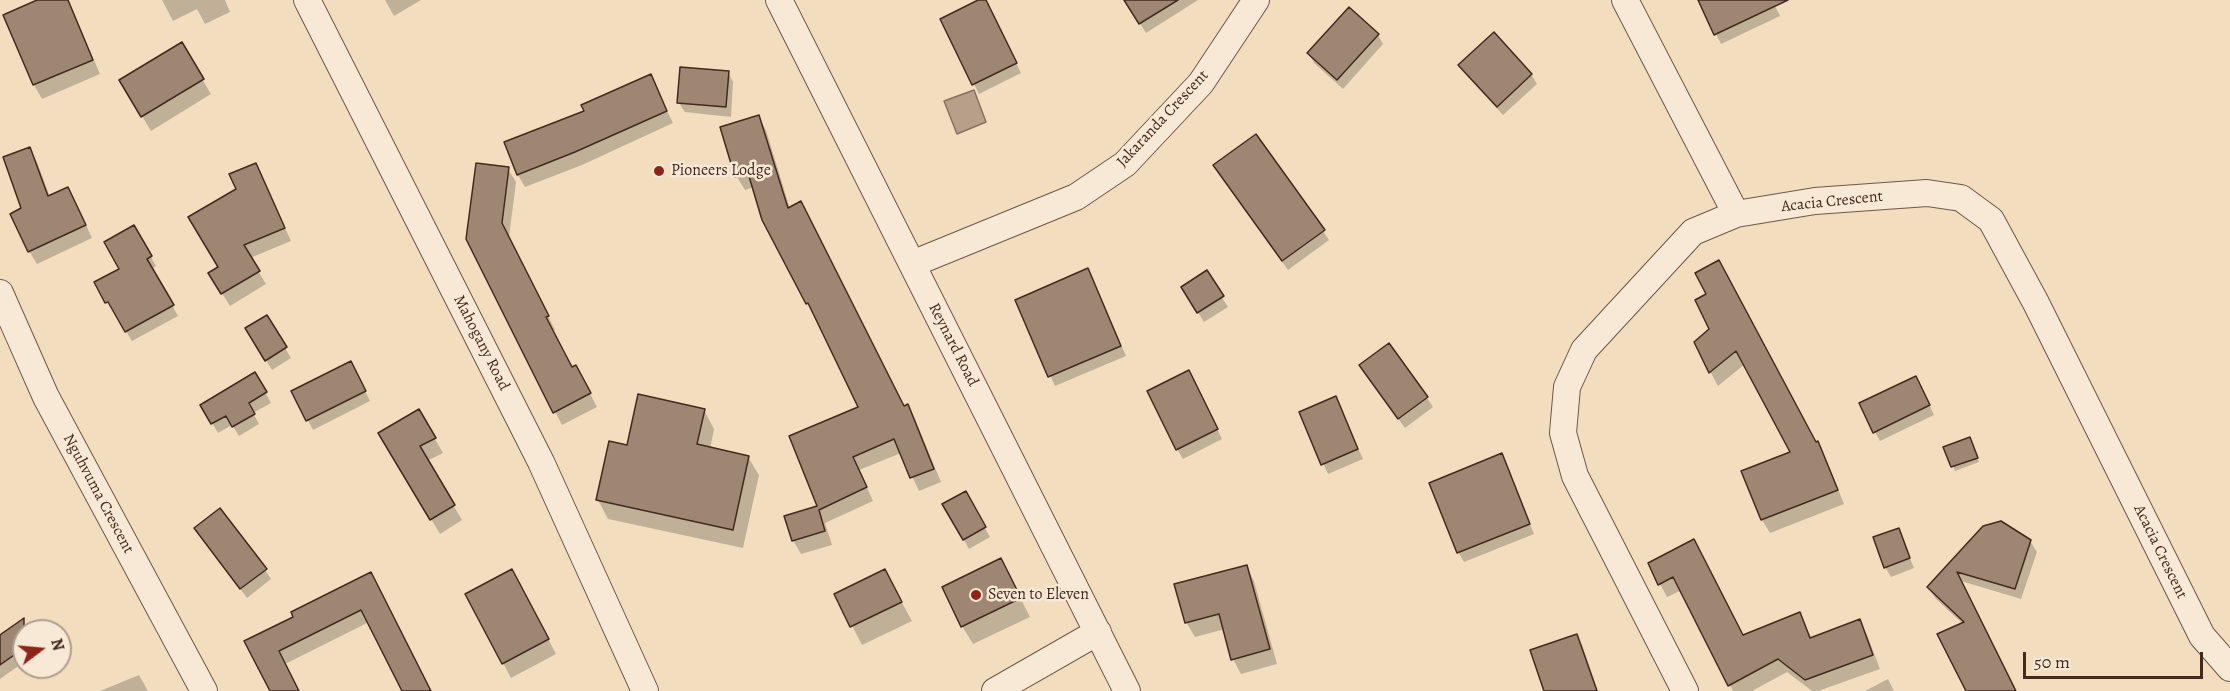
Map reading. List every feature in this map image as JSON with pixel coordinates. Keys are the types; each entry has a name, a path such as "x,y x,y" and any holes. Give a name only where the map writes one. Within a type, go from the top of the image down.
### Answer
{"street":[{"name":"Mahogany Road","path":"307,0 541,462 645,691"},
{"name":"Reynard Road","path":"779,0 1127,691"},
{"name":"Jakaranda Crescent","path":"912,264 1076,197 1125,164 1201,83 1256,0"},
{"path":"1625,0 1736,214"},
{"name":"Acacia Crescent","path":"1685,691 1575,476 1563,433 1568,387 1584,350 1693,232 1736,214 1815,201 1927,193 1961,198 1991,219 2036,303 2202,636 2230,668"},
{"name":"Nguhvuma Crescent","path":"0,293 46,397 204,691"},
{"path":"995,691 1098,632"}],"shaded area":[{"path":"974,90 986,122 957,134 944,101"}],"building":[{"path":"37,0 68,0 93,60 33,85 3,15"},
{"path":"978,0 986,0 1017,63 972,85 940,19"},
{"path":"1124,0 1178,0 1139,24"},
{"path":"1698,0 1788,0 1714,35"},
{"path":"1349,7 1379,34 1337,80 1307,53"},
{"path":"1494,32 1532,74 1497,107 1458,65"},
{"path":"182,42 204,79 141,117 119,80"},
{"path":"680,67 729,71 726,107 677,103"},
{"path":"651,74 667,111 517,175 504,142 584,111 581,105"},
{"path":"759,115 788,208 801,201 904,406 908,404 934,469 910,478 894,439 853,457 867,487 819,510 825,531 792,541 784,516 817,506 789,436 858,407 808,303 806,304 762,220 748,173 735,177 720,127"},
{"path":"1256,134 1325,230 1282,261 1213,165"},
{"path":"30,147 48,196 68,187 86,225 28,252 10,214 21,208 3,157"},
{"path":"256,163 285,228 244,245 260,271 221,294 208,273 218,267 188,217 236,189 229,174"},
{"path":"476,163 509,167 502,223 572,367 576,365 591,393 553,413 466,239"},
{"path":"134,225 152,256 147,259 174,305 125,332 94,282 119,269 104,242"},
{"path":"1719,260 1816,442 1818,441 1838,490 1761,520 1741,471 1790,452 1736,351 1709,373 1694,342 1709,329 1695,300 1706,294 1695,273"},
{"path":"1088,268 1121,346 1048,377 1015,300"},
{"path":"1207,270 1224,296 1197,313 1181,287"},
{"path":"267,315 287,347 265,361 245,328"},
{"path":"1389,343 1428,397 1398,419 1359,365"},
{"path":"351,361 366,391 306,421 291,391"},
{"path":"1189,370 1218,429 1176,450 1147,391"},
{"path":"255,372 267,392 249,403 255,414 232,427 226,416 211,424 200,405"},
{"path":"1916,376 1930,405 1873,433 1859,403"},
{"path":"638,394 705,409 697,444 749,456 733,530 596,500 609,441 627,445"},
{"path":"1336,396 1358,449 1321,465 1299,412"},
{"path":"419,409 436,438 420,446 455,505 430,520 378,433"},
{"path":"1970,437 1978,458 1951,467 1943,447"},
{"path":"1502,453 1530,524 1457,553 1429,483"},
{"path":"966,491 986,527 963,540 942,504"},
{"path":"220,508 267,569 240,589 194,528"},
{"path":"2001,521 2031,540 2015,589 1957,572 2016,691 1966,691 1937,634 1964,622 1927,587 1983,526"},
{"path":"1899,528 1910,558 1884,568 1873,537"},
{"path":"1694,539 1743,635 1800,612 1810,638 1860,619 1873,655 1805,680 1778,659 1728,686 1673,577 1658,585 1648,563"},
{"path":"1001,558 1021,598 961,627 942,587"},
{"path":"1247,565 1270,649 1231,660 1219,614 1185,623 1174,584"},
{"path":"512,569 549,639 502,664 465,594"},
{"path":"885,569 902,602 850,627 834,594"},
{"path":"371,572 431,691 402,691 361,610 279,651 299,691 270,691 244,641 293,617 291,612"},
{"path":"12,626 12,656 0,665 0,635"},
{"path":"1577,634 1597,691 1544,691 1530,650"}],"place":[{"name":"Pioneers Lodge","path":"659,171"},
{"name":"Seven to Eleven","path":"976,595"}]}
